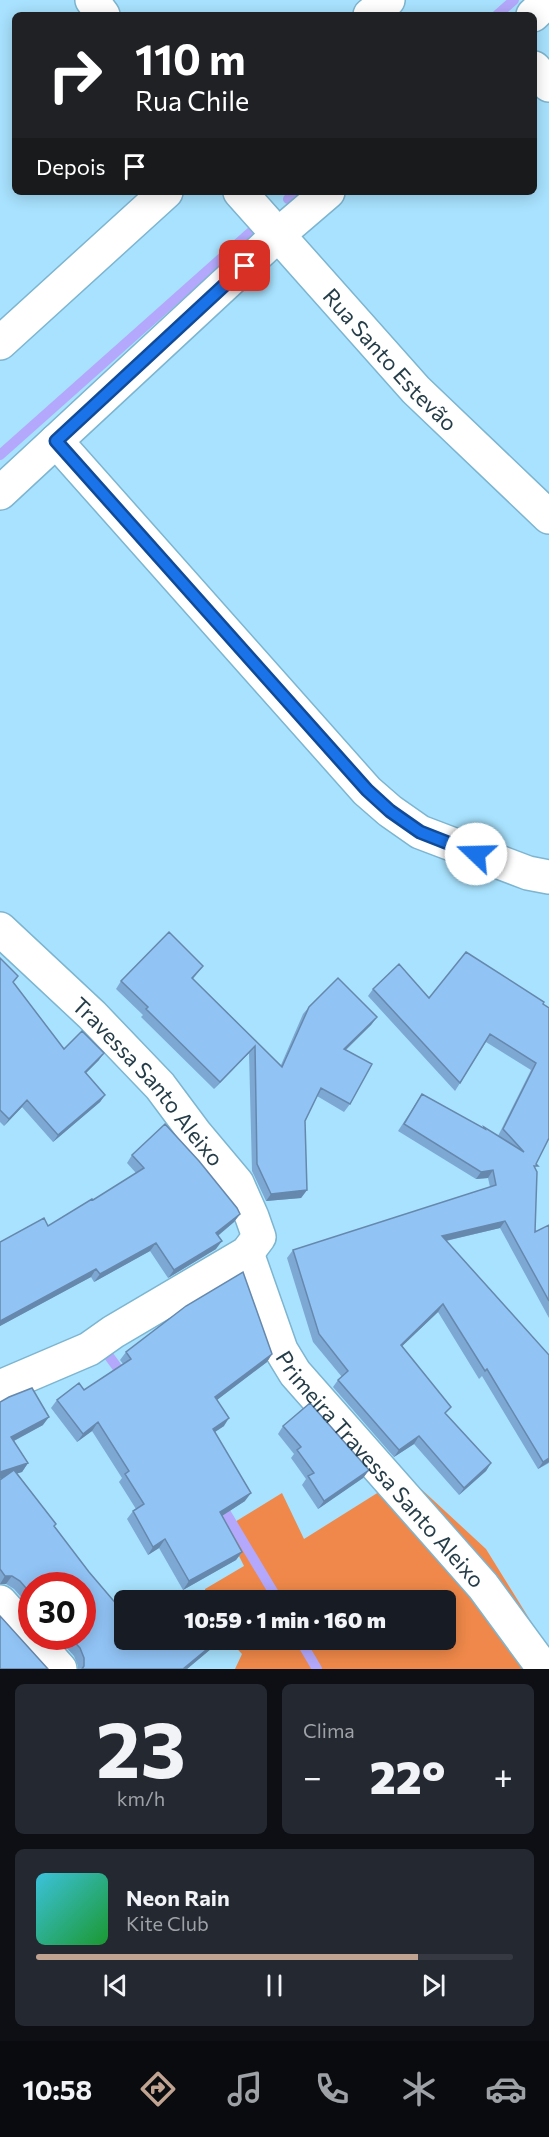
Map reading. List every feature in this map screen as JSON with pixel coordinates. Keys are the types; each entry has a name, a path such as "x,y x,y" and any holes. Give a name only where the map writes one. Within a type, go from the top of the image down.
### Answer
{"street":[{"path":"374,12 388,0"},
{"path":"536,12 549,0"},
{"path":"537,72 549,86"},
{"path":"0,344 163,195"},
{"name":"Rua Santo Estevão","path":"243,195 416,390 549,517"},
{"path":"0,493 279,234 324,195"},
{"path":"56,441 367,790 390,811 420,832 528,873 549,878"},
{"name":"Travessa Santo Aleixo","path":"0,929 92,1015 160,1086 237,1184 259,1237 247,1253"},
{"path":"0,1387 89,1349 113,1332 247,1253"},
{"name":"Primeira Travessa Santo Aleixo","path":"247,1253 280,1350 295,1372 483,1586 544,1669"},
{"path":"0,1602 60,1669"}],"shaded area":[{"path":"406,1475 486,1549 545,1644 549,1669 235,1669 242,1654 238,1650 456,1650 456,1590 205,1590 244,1566 225,1528 282,1493 304,1539"}],"building":[{"path":"169,932 203,966 192,978 282,1067 309,1007 338,978 377,1017 344,1049 372,1064 350,1104 321,1088 305,1121 307,1190 271,1194 257,1164 255,1046 220,1082 121,981"},
{"path":"466,952 544,1002 543,1004 549,1008 549,1138 536,1164 538,1166 534,1166 537,1172 535,1232 549,1225 549,1301 505,1221 442,1236 549,1355 549,1458 543,1462 487,1369 485,1371 443,1304 401,1345 451,1407 445,1413 491,1463 464,1488 419,1436 399,1450 338,1380 348,1371 319,1334 293,1250 496,1185 493,1170 481,1172 404,1124 422,1094 485,1129 484,1127 524,1152 503,1129 536,1063 490,1034 460,1083 373,989 399,964 429,998"},
{"path":"0,958 18,976 13,982 64,1049 82,1031 104,1053 85,1072 105,1095 58,1135 27,1100 9,1119 0,1110"},
{"path":"165,1124 199,1161 240,1214 216,1233 222,1241 174,1270 156,1243 100,1274 96,1269 0,1321 0,1242 44,1218 48,1226 144,1168 132,1155"},
{"path":"243,1272 272,1354 215,1397 229,1418 213,1429 251,1493 220,1512 242,1552 189,1581 165,1539 153,1547 133,1511 144,1504 125,1474 129,1471 98,1422 83,1434 57,1400 79,1383 84,1390 131,1359 126,1352 186,1306"},
{"path":"32,1388 49,1417 11,1437 28,1463 0,1472 0,1402"},
{"path":"310,1403 369,1470 324,1501 308,1476 314,1473 297,1450 301,1447 283,1426"},
{"path":"14,1470 56,1524 54,1526 89,1572 18,1572 18,1580 12,1576 5,1576 0,1569 0,1480"},
{"path":"96,1580 114,1601 114,1650 206,1650 183,1669 82,1669 84,1658 81,1650 96,1650"},
{"path":"0,1616 18,1636 18,1650 31,1650 48,1669 0,1669"}],"waterway":[{"path":"500,12 514,0"},
{"path":"288,199 293,195"},
{"path":"0,455 262,222"},
{"path":"100,1347 125,1378"},
{"path":"220,1503 272,1590"},
{"path":"306,1650 317,1669"}],"route":[{"path":"245,266 56,441 367,790 390,811 420,832 476,854"}]}
